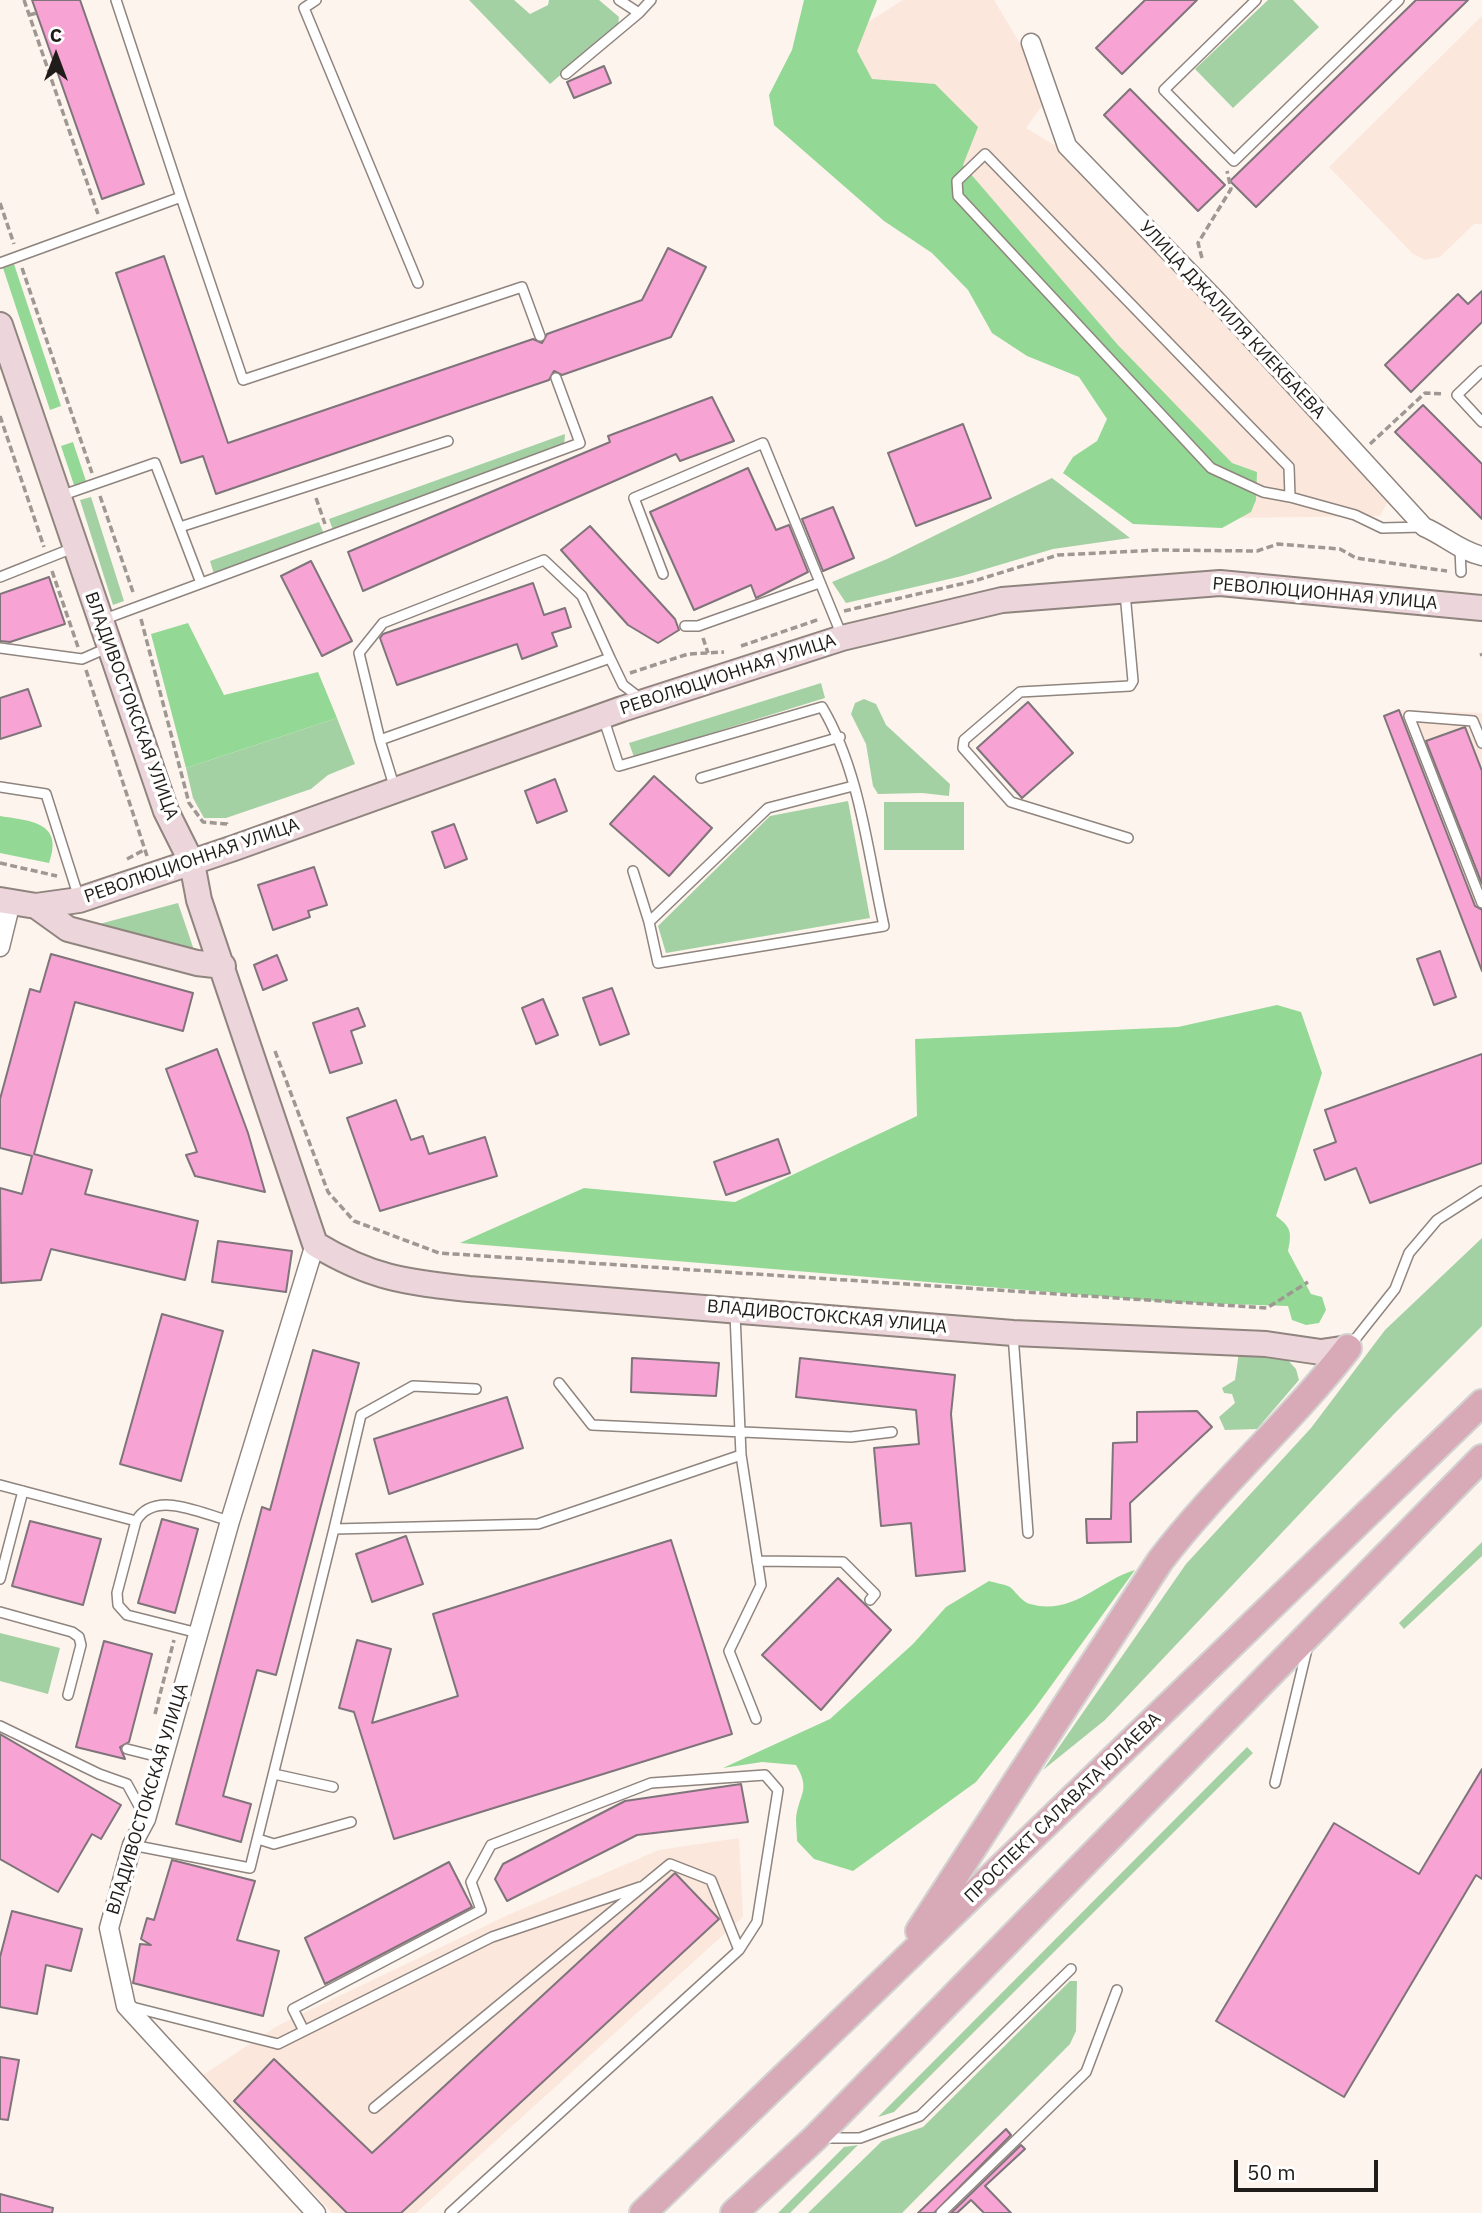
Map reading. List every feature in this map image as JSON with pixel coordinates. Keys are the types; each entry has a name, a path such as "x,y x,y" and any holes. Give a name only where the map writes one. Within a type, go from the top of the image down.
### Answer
{"main road":[{"path":"888,1977 1160,1560 1187,1525 1307,1400 1348,1348"},
{"name":"ПРОСПЕКТ САЛАВАТА ЮЛАЕВА","path":"643,2213 1482,1403"},
{"path":"734,2213 816,2138 1482,1458"}],"street":[{"name":"УЛИЦА ДЖАЛИЛЯ КИЕКБАЕВА","path":"1031,43 1067,146 1424,527 1451,539 1460,549 1482,556"},
{"name":"ВЛАДИВОСТОКСКАЯ УЛИЦА","path":"0,325 108,648 166,811 192,863 199,900 315,1244 230,1521 146,1819 132,1845 108,1928 126,2006 316,2213"},
{"name":"РЕВОЛЮЦИОННАЯ УЛИЦА","path":"6,901 36,906 79,900 192,863 645,702 842,638 1002,600 1125,588 1220,583 1482,608"},
{"path":"0,947 6,901"},
{"path":"36,906 68,929 197,963 223,967"},
{"name":"ВЛАДИВОСТОКСКАЯ УЛИЦА","path":"315,1244 351,1266 402,1281 1013,1333 1294,1348 1321,1352 1348,1348"},
{"path":"1294,1348 1310,1363 1312,1381 1307,1400"}],"lane":[{"path":"116,0 243,380 522,287 540,336"},
{"path":"316,0 304,8 418,283"},
{"path":"619,0 639,13"},
{"path":"566,74 651,0"},
{"path":"1256,0 1164,90 1234,161 1399,0"},
{"path":"1290,497 1289,467 985,154 957,181 958,196 1211,468 1263,492 1355,514 1382,528 1424,527"},
{"path":"0,263 181,197"},
{"path":"1482,371 1457,395 1482,422"},
{"path":"100,620 580,443 556,377"},
{"path":"180,527 448,441"},
{"path":"663,574 634,498 763,443 842,638"},
{"path":"58,497 155,463 201,583"},
{"path":"0,577 75,548"},
{"path":"1460,549 1461,572"},
{"path":"396,791 380,740 359,653 383,623 544,560 582,596 623,685 645,702"},
{"path":"685,626 698,626 819,583"},
{"path":"1125,588 1133,681 1130,686 1020,692 964,740 963,748 1011,802 1128,838"},
{"path":"0,648 82,659 108,648"},
{"path":"380,740 610,658"},
{"path":"602,716 619,766 822,707 840,737 884,926 658,963 649,922 632,871"},
{"path":"1482,743 1474,721 1409,716 1482,904"},
{"path":"701,778 840,737"},
{"path":"649,922 768,808 853,786"},
{"path":"0,787 46,794 79,900"},
{"path":"1348,1348 1395,1289 1409,1253 1437,1220 1482,1192"},
{"path":"735,1308 741,1455 761,1585 729,1651 756,1719"},
{"path":"1013,1333 1028,1533"},
{"path":"559,1383 592,1425 851,1437 892,1432"},
{"path":"132,1845 250,1868 361,1415 413,1386 476,1389"},
{"path":"334,1529 538,1524 741,1455"},
{"path":"0,1485 136,1521"},
{"path":"0,1579 23,1491"},
{"path":"198,1633 127,1615 118,1605 117,1593 136,1521 147,1507 164,1504 230,1521"},
{"path":"757,1560 843,1562 875,1594 870,1600"},
{"path":"0,1612 72,1632 79,1637 81,1645 68,1695"},
{"path":"1275,1783 1310,1636"},
{"path":"0,1726 99,1774 127,1784 146,1819"},
{"path":"127,1749 163,1758"},
{"path":"274,1773 333,1787"},
{"path":"304,2031 293,2009 481,1910 471,1882 491,1845 650,1783 765,1775 778,1790 757,1922 738,1950 450,2213"},
{"path":"258,1839 274,1844 351,1822"},
{"path":"374,2108 670,1864 711,1880 738,1950"},
{"path":"126,2006 278,2045 492,1937 645,1886"},
{"path":"816,2138 860,2138 920,2116 1071,1969"},
{"path":"941,2213 1086,2072 1117,1990"}],"path":[{"path":"24,0 102,226"},
{"path":"29,15 37,13"},
{"path":"1205,265 1198,243 1231,189 1226,173 1234,161"},
{"path":"0,203 138,607 189,803 203,822 227,824"},
{"path":"1358,454 1425,393 1457,395"},
{"path":"0,418 144,850"},
{"path":"275,1051 328,1192 354,1221 439,1253 1267,1308 1308,1282"},
{"path":"154,1716 177,1628"}],"shaded area":[{"path":"903,0 994,0 1031,62 1047,99 1026,128 1066,152 1388,501 1380,516 1234,518 816,55"},
{"path":"1482,16 1482,224 1474,224 1440,257 1425,260 1413,254 1329,167"},
{"path":"1399,710 1482,713 1482,974 1384,716"},
{"path":"739,1838 743,1917 416,2213 332,2213 203,2075 277,2026 508,1915 659,1850"}],"green space":[{"path":"469,0 514,0 530,14 548,5 549,0 599,0 619,17 618,25 550,84"},
{"path":"804,0 877,0 857,51 872,79 935,84 978,127 963,165 1117,344 1232,463 1257,472 1256,500 1251,512 1222,528 1133,524 1063,473 1073,457 1097,441 1107,419 1079,377 1027,356 992,333 968,290 932,253 884,221 774,125 769,95 792,50"},
{"path":"1268,0 1293,0 1319,27 1233,108 1195,69"},
{"path":"14,264 61,406 50,410 3,268"},
{"path":"565,434 564,447 333,530 329,519"},
{"path":"73,442 86,481 74,485 61,446"},
{"path":"1052,478 1130,538 1053,549 962,576 846,603 832,582 887,559"},
{"path":"91,497 124,601 113,605 80,500"},
{"path":"319,522 324,534 214,574 210,561"},
{"path":"188,623 224,695 318,672 337,718 186,768 151,634"},
{"path":"821,683 825,698 634,757 629,743"},
{"path":"864,699 876,704 886,725 950,784 949,796 922,793 878,794 873,786 866,744 851,714 855,703"},
{"path":"337,718 355,764 328,775 311,789 226,818 204,818 193,798 186,768"},
{"path":"848,801 870,918 666,953 658,926 770,816"},
{"path":"884,802 964,802 964,850 884,850"},
{"path":"0,816 33,822 48,831 52,839 49,863 0,853"},
{"path":"178,903 197,959 88,927"},
{"path":"1277,1005 1301,1012 1322,1073 1276,1216 1285,1223 1289,1231 1288,1251 1311,1294 1322,1297 1326,1310 1319,1323 1306,1325 1292,1320 1288,1306 1169,1302 460,1243 584,1188 735,1202 917,1116 915,1039 1178,1027"},
{"path":"1482,1238 1482,1326 1393,1415 1105,1720 1043,1770 1186,1564 1311,1428 1385,1330"},
{"path":"1239,1352 1285,1357 1296,1369 1299,1380 1257,1429 1225,1430 1219,1417 1235,1403 1232,1394 1224,1393 1222,1388 1235,1380"},
{"path":"1482,1542 1482,1556 1404,1629 1399,1623"},
{"path":"1135,1570 1035,1708 976,1782 853,1871 814,1859 797,1841 796,1818 803,1792 803,1780 796,1765 762,1762 723,1768 830,1719 913,1644 946,1607 989,1581 1010,1587 1027,1603 1059,1605 1085,1596"},
{"path":"0,1633 60,1648 48,1694 0,1681"},
{"path":"1247,1747 1253,1753 894,2112 878,2117"},
{"path":"1070,1981 1077,1981 1076,2031 1070,2044 902,2213 808,2213 882,2141 923,2127"},
{"path":"858,2145 790,2213 778,2213 844,2147"}],"building":[{"path":"32,0 80,0 144,184 102,199"},
{"path":"1145,0 1197,0 1122,74 1096,48"},
{"path":"1416,0 1468,0 1256,207 1230,181"},
{"path":"604,66 611,83 574,98 567,82"},
{"path":"1130,89 1225,185 1198,211 1104,115"},
{"path":"668,248 706,267 671,337 562,375 554,371 549,380 216,494 203,456 181,463 116,273 164,256 228,443 533,339 542,343 547,334 642,300"},
{"path":"1482,291 1482,322 1411,392 1385,365 1458,294 1468,304"},
{"path":"712,397 734,441 680,461 676,454 363,591 348,552 610,442 608,436"},
{"path":"1423,405 1482,464 1482,519 1395,432"},
{"path":"963,424 991,498 916,526 888,453"},
{"path":"748,468 776,530 789,525 808,572 756,598 751,585 694,610 650,512"},
{"path":"833,507 854,558 823,571 802,519"},
{"path":"590,526 675,619 679,630 658,643 628,625 561,550"},
{"path":"311,561 352,641 322,656 281,576"},
{"path":"49,577 65,624 10,642 0,641 0,594"},
{"path":"533,583 544,615 565,608 571,627 552,633 557,646 522,659 517,644 397,685 380,638 383,634"},
{"path":"28,689 41,726 0,739 0,698"},
{"path":"1028,702 1073,753 1022,798 977,748"},
{"path":"1399,710 1475,906 1482,910 1482,971 1384,716"},
{"path":"1465,727 1482,771 1482,884 1426,741"},
{"path":"654,776 712,828 669,876 610,824"},
{"path":"555,779 567,811 537,823 525,791"},
{"path":"454,824 467,859 445,868 432,832"},
{"path":"314,867 327,905 308,911 310,917 273,930 258,885"},
{"path":"1440,951 1456,997 1434,1005 1417,959"},
{"path":"51,954 193,993 183,1031 75,1002 34,1154 92,1170 85,1194 198,1221 185,1280 51,1249 41,1280 1,1283 0,1188 22,1194 32,1156 0,1148 0,1099 30,989 40,992"},
{"path":"277,955 287,980 263,990 254,965"},
{"path":"612,988 629,1034 600,1045 583,998"},
{"path":"543,999 558,1035 536,1044 522,1008"},
{"path":"358,1008 365,1026 351,1031 362,1063 330,1073 313,1023"},
{"path":"217,1049 248,1133 265,1192 195,1176 186,1155 197,1152 166,1069"},
{"path":"1482,1054 1482,1163 1370,1203 1356,1168 1325,1180 1314,1150 1336,1142 1325,1110"},
{"path":"396,1100 411,1140 423,1136 429,1154 485,1137 497,1176 380,1211 347,1118"},
{"path":"778,1139 790,1173 726,1195 714,1162"},
{"path":"218,1241 292,1251 286,1292 212,1282"},
{"path":"162,1314 223,1331 181,1481 120,1464"},
{"path":"313,1350 359,1363 276,1675 257,1670 223,1796 251,1804 241,1842 176,1824 262,1507 270,1510"},
{"path":"632,1358 719,1363 716,1396 631,1392"},
{"path":"800,1358 955,1375 951,1414 965,1571 916,1576 911,1523 881,1526 874,1448 919,1444 916,1410 796,1397"},
{"path":"507,1397 523,1448 389,1494 374,1439"},
{"path":"1197,1411 1212,1427 1130,1503 1131,1542 1087,1543 1086,1519 1111,1519 1113,1443 1137,1442 1137,1412"},
{"path":"162,1519 198,1529 175,1613 138,1603"},
{"path":"30,1521 101,1539 83,1605 12,1586"},
{"path":"406,1536 423,1584 372,1602 356,1554"},
{"path":"671,1540 732,1734 394,1839 354,1712 339,1708 357,1640 391,1649 372,1723 458,1696 433,1614"},
{"path":"838,1578 891,1630 821,1710 762,1655"},
{"path":"104,1641 152,1654 129,1742 120,1747 125,1759 76,1747"},
{"path":"0,1734 121,1805 101,1839 92,1834 58,1892 0,1859"},
{"path":"1482,1769 1482,1879 1476,1875 1344,2097 1216,2021 1334,1823 1419,1874"},
{"path":"741,1784 748,1822 637,1835 507,1901 495,1879 503,1864 625,1801"},
{"path":"172,1860 255,1881 237,1940 279,1951 263,2016 133,1983 140,1944 151,1945 141,1939 147,1918 154,1920"},
{"path":"449,1862 472,1907 325,1984 305,1938"},
{"path":"675,1873 719,1919 401,2213 347,2213 234,2101 274,2059 372,2153"},
{"path":"12,1911 82,1929 71,1971 46,1965 37,2014 0,2007 0,1957"},
{"path":"0,2057 19,2060 8,2120 0,2119"},
{"path":"1006,2129 1011,2135 934,2213 918,2213"},
{"path":"1021,2145 1025,2149 985,2186 1011,2213 984,2213 971,2200 957,2213 951,2213"},
{"path":"0,2194 53,2208 52,2213 0,2213"}]}
